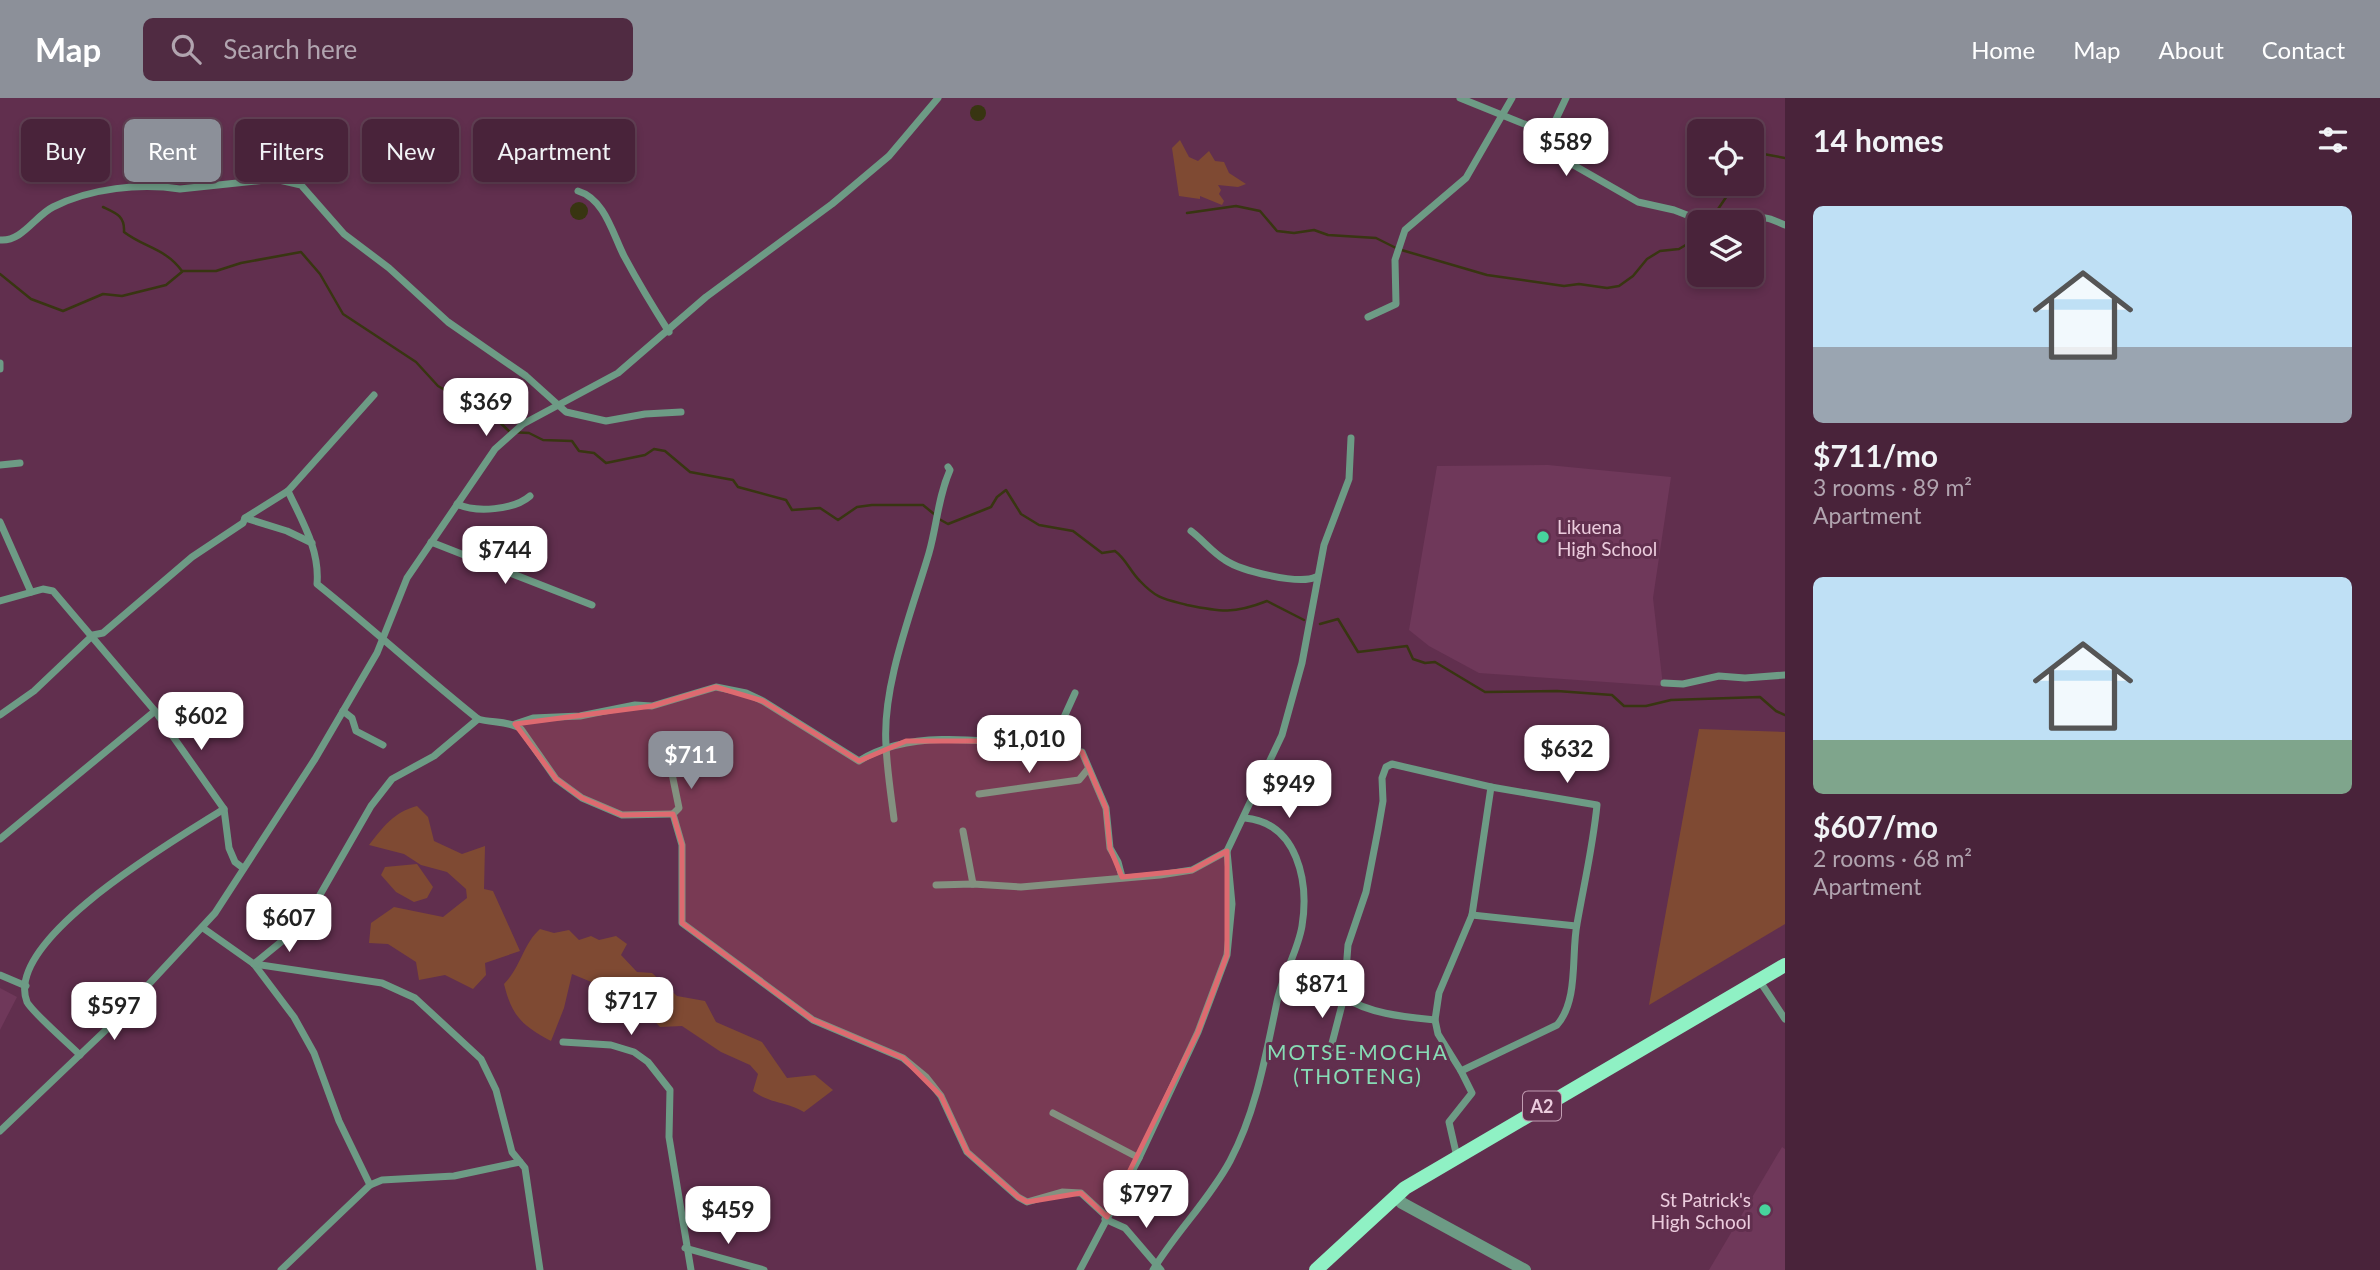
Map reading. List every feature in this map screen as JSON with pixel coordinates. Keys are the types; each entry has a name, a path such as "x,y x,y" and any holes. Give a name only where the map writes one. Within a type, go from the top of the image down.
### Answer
{"main road":[{"name":"A2","path":"1316,1270 1396,1196 1457,1157 1785,965"}],"street":[{"path":"0,1131 80,1055 203,928 343,711 382,640 407,578 480,468 510,432 618,373 669,332 706,297 832,204 889,156 938,98"},
{"path":"1461,98 1549,134 1570,163 1638,202 1687,215"},
{"path":"1368,317 1396,304 1395,260 1405,230 1466,178 1512,98"},
{"path":"1549,134 1566,98"},
{"path":"0,240 19,235 50,208 75,197 100,191 166,187 180,190 275,179 301,185 344,234 389,268 468,338 526,376 566,412 606,421 645,414 681,412"},
{"path":"578,191 601,209 623,254 669,332"},
{"path":"1764,217 1785,225"},
{"path":"0,363 0,369"},
{"path":"0,715 34,691 93,635 103,633 142,596 243,523 245,518 288,491 374,395"},
{"path":"936,885 1021,887 1192,870 1227,851 1245,818 1282,734 1302,663 1324,545 1349,479 1351,438"},
{"path":"0,465 20,463"},
{"path":"894,819 886,747 901,642 930,548 942,489 950,470 948,467"},
{"path":"288,491 319,565 317,584 478,719 494,724 515,724 533,718 580,716 635,705 652,706 694,696 716,687 746,693 763,701 859,761 886,747 906,741 988,741 1082,752 1106,808 1110,848 1122,877"},
{"path":"457,504 478,510 522,504 530,496"},
{"path":"245,518 287,531 312,543"},
{"path":"0,522 31,592"},
{"path":"1191,531 1228,563 1293,582 1306,582 1316,578"},
{"path":"431,542 592,605"},
{"path":"0,601 43,589 53,591 155,711 224,809 229,848 234,862 243,868"},
{"path":"1664,682 1683,684 1719,676 1745,678 1785,675"},
{"path":"1050,748 1075,693"},
{"path":"0,839 155,711"},
{"path":"343,711 352,718 356,731 383,745"},
{"path":"254,964 287,937 313,907 371,806 392,779 434,756 478,719"},
{"path":"515,724 532,743 556,779 582,797 622,815 673,814 679,808 669,759"},
{"path":"1329,1051 1344,998 1348,945 1366,892 1383,802 1382,778 1386,767 1392,764 1490,787 1597,805 1591,860 1576,926 1570,987 1562,1019 1557,1025 1461,1071"},
{"path":"979,794 1058,785 1079,780 1088,769"},
{"path":"1457,1157 1449,1122 1472,1093 1438,1034 1435,1020 1439,993 1472,915 1490,787"},
{"path":"80,1055 27,1003 26,986 33,959 49,937 89,898 224,809"},
{"path":"673,814 682,845 682,922 813,1020 903,1058 926,1077 941,1096 967,1152 1018,1197 1027,1202 1062,1192 1081,1193 1106,1218 1125,1228 1157,1268 1216,1184 1249,1117 1284,973 1302,929 1304,898 1295,854 1283,833 1272,824 1245,818"},
{"path":"963,831 973,884"},
{"path":"1080,1270 1139,1158 1198,1032 1227,955 1232,904 1227,851"},
{"path":"1472,915 1576,926"},
{"path":"203,928 254,964 294,1017 314,1053 339,1121 370,1185"},
{"path":"254,964 382,983 415,998 481,1059 496,1090 512,1153 525,1168 540,1270"},
{"path":"0,975 26,986"},
{"path":"1758,980 1785,1019"},
{"path":"1344,998 1384,1012 1435,1020"},
{"path":"562,1042 611,1045 634,1052 648,1062 670,1090 670,1137 685,1248 691,1270"},
{"path":"1053,1113 1139,1158"},
{"path":"281,1270 370,1185 382,1180 454,1176 520,1162"},
{"path":"1396,1196 1402,1203 1525,1270"},
{"path":"685,1248 764,1270"}],"highlighted area":[{"path":"716,687 763,701 859,761 906,741 988,741 1082,752 1106,808 1110,848 1122,877 1192,870 1227,851 1229,858 1227,955 1198,1032 1107,1217 1081,1193 1027,1202 1018,1197 967,1152 941,1096 903,1058 813,1020 682,923 682,845 673,814 622,815 582,798 556,779 515,724 652,706"}],"shaded area":[{"path":"978,105 984,107 984,119 978,121 972,119 970,113 972,107"},
{"path":"1180,140 1189,157 1198,161 1209,151 1215,161 1224,162 1229,173 1246,184 1238,187 1218,185 1221,190 1219,194 1224,201 1222,205 1200,196 1200,199 1179,196 1172,148"},
{"path":"579,202 585,205 588,211 585,217 579,220 573,217 570,211 573,205"},
{"name":"Likuena High School","path":"1548,465 1671,477 1653,598 1663,686 1479,673 1429,646 1409,630 1437,466"},
{"path":"1699,729 1785,732 1785,924 1649,1005"},
{"path":"417,806 428,817 434,841 462,854 485,846 484,889 493,891 520,951 485,963 486,975 473,989 445,975 419,980 416,962 388,944 369,943 371,923 394,907 443,917 467,898 466,889 447,872 421,865 404,854 369,845 395,816"},
{"path":"417,864 433,887 427,898 414,902 396,892 381,875 385,867"},
{"path":"540,929 554,933 569,930 579,940 591,936 599,940 616,936 627,944 621,955 637,972 652,973 677,996 705,1001 716,1022 762,1042 787,1078 815,1075 833,1090 804,1112 766,1099 753,1091 758,1074 750,1065 721,1052 682,1026 660,1027 635,1000 572,974 564,1008 551,1041 526,1025 515,1013 504,984"},
{"path":"0,988 17,997 0,1030"},
{"name":"St Patrick's High School","path":"1782,1147 1785,1149 1785,1270 1709,1270"}],"waterway":[{"path":"1764,154 1785,158"},
{"path":"1717,210 1727,196"},
{"path":"1187,213 1236,206 1260,211 1277,231 1294,233 1314,230 1328,235 1376,238 1398,249 1487,275 1564,286 1619,286 1633,276 1647,259 1660,251 1679,249 1687,244"},
{"path":"103,207 116,213 121,219 124,232 169,257 182,271"},
{"path":"0,274 31,299 63,311 103,294 122,296 166,285 183,271 216,271 241,263 301,252 320,274 343,314 416,362 438,386 460,398 483,399 492,415 510,432 529,433 543,440 572,441 579,451 594,453 606,463 645,455 654,449 665,451 690,472 733,480 738,487 786,500 792,510 820,508 838,520 857,507 872,505 923,505 934,514"},
{"path":"939,519 948,524 991,507 997,497 1006,490 1021,514 1039,525 1073,531 1102,553 1115,551 1140,581 1161,598 1219,610 1236,610 1267,601 1304,620"},
{"path":"1320,624 1338,619 1358,652 1407,646 1413,659 1425,663 1435,662 1485,692 1557,691 1612,695 1624,706 1646,706 1671,700 1760,697 1785,715"}],"place":[{"name":"Likuena High School","path":"1543,537"},
{"name":"St Patrick's High School","path":"1765,1210"}],"district":[{"name":"MOTSE-MOCHA (THOTENG)","path":"1358,1063"}]}
